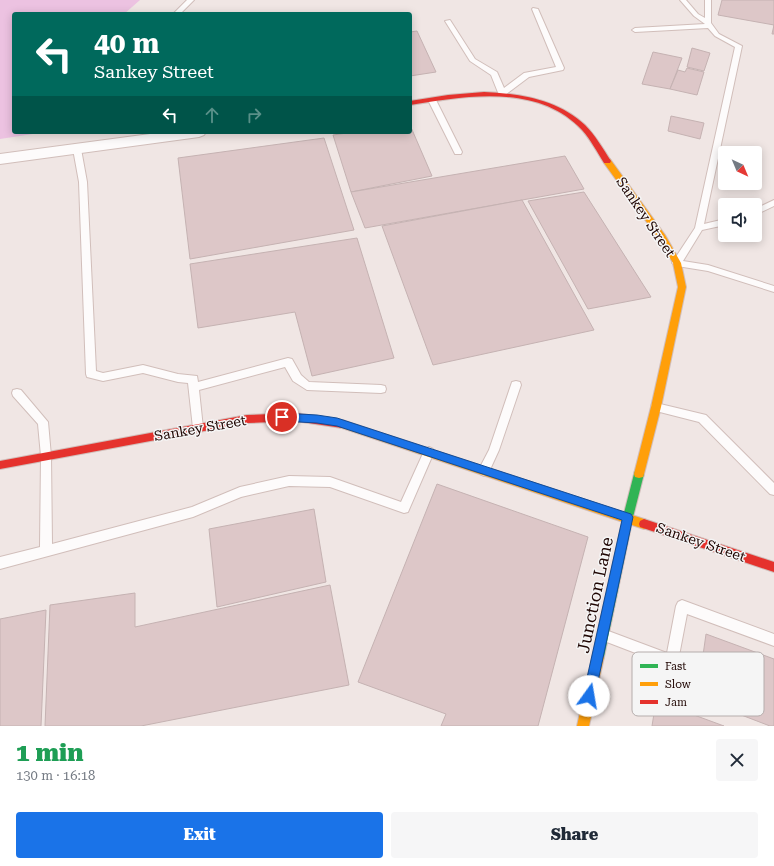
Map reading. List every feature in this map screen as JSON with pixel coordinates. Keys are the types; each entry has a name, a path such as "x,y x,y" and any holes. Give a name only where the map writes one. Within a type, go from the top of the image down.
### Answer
{"street":[{"name":"Sankey Street","path":"412,103 476,94 502,93 526,97 555,107 584,128 662,237 677,263 682,287 656,407 628,517"},
{"path":"0,159 174,134"},
{"name":"Sankey Street","path":"0,465 247,419 270,417 317,419 337,422 628,517 774,567"},
{"name":"Junction Lane","path":"583,726 628,517"}],"lane":[{"path":"178,12 191,0"},
{"path":"683,0 696,15 709,24 718,35 739,46 699,228 677,263 708,268 774,289"},
{"path":"708,0 709,24"},
{"path":"448,21 472,60 494,74 502,93 527,75 560,68 535,9"},
{"path":"635,30 709,24"},
{"path":"432,100 458,152"},
{"path":"77,148 83,182 91,374 102,377 143,369 178,378 193,379 198,428"},
{"path":"762,209 774,203"},
{"path":"699,228 718,224"},
{"path":"194,387 288,362 297,378 307,386 381,389"},
{"path":"484,471 494,450 516,384"},
{"path":"17,393 43,422 46,456 46,551"},
{"path":"656,407 702,418 774,490"},
{"path":"0,563 193,512 240,492 289,482 330,482 404,508 429,452"},
{"path":"674,652 682,606 774,640"},
{"path":"603,635 648,652"}],"shaded area":[{"path":"0,0 140,0 126,12 12,12 12,134 33,134 0,139"}],"building":[{"path":"722,0 774,0 774,25 718,15"},
{"path":"417,31 436,72 412,76 412,32"},
{"path":"692,48 710,53 704,71 687,67"},
{"path":"653,52 682,58 670,89 642,84"},
{"path":"687,68 704,72 697,95 670,89 678,70 685,72"},
{"path":"671,116 704,123 700,139 668,131"},
{"path":"412,130 432,176 351,192 333,135 412,134"},
{"path":"324,138 354,230 190,259 178,158"},
{"path":"565,156 584,189 365,228 351,192"},
{"path":"584,192 651,297 588,309 528,201"},
{"path":"522,200 594,330 433,365 382,226"},
{"path":"357,238 394,358 312,376 295,312 198,328 190,264"},
{"path":"437,484 588,537 538,726 441,726 446,714 358,682"},
{"path":"314,509 326,582 217,607 209,529"},
{"path":"330,585 349,685 141,726 45,726 50,605 135,593 135,627"},
{"path":"46,610 41,726 0,726 0,619"},
{"path":"706,634 755,652 703,652"},
{"path":"764,655 774,659 774,726 770,726 744,716 764,716"},
{"path":"654,716 697,716 724,726 652,726"}],"traffic: fast":[{"path":"598,657 628,517 639,474"}],"traffic: slow":[{"path":"607,161 662,237 677,263 682,287 656,407 639,474"},
{"path":"342,424 644,524"},
{"path":"583,726 598,657"}],"traffic: jam":[{"path":"412,103 448,97 484,94 502,94 539,102 557,109 581,125 607,161"},
{"path":"0,465 247,419 295,417 342,424"},
{"path":"644,524 774,567"}],"route":[{"path":"282,417 337,422 628,517 589,696"}]}
